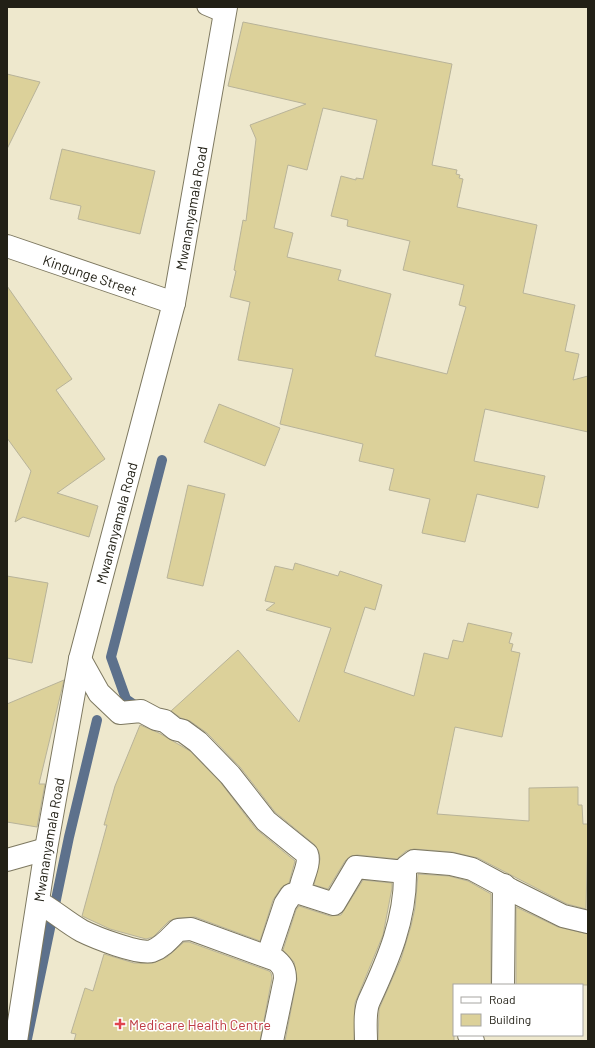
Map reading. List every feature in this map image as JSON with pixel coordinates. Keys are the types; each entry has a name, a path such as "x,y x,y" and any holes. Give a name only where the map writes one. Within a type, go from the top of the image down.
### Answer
{"street":[{"name":"Mwananyamala Road","path":"16,1041 46,849 80,660 174,303 218,10"},
{"name":"Kingunge Street","path":"7,246 174,303"},
{"path":"80,660 99,694 120,713 141,711 183,731 198,742 230,775 266,821 307,854 308,860 300,892"},
{"path":"7,860 46,849"},
{"path":"366,1041 369,1001 395,940 400,923 405,872 409,864 414,861 452,864 472,868 511,890 563,916 588,922"},
{"path":"268,955 284,904 288,897 300,892 321,902 334,904 356,867 405,872"},
{"path":"503,984 504,885"},
{"path":"38,902 54,910 82,931 128,949 151,951 165,944 178,930 191,929 268,955 282,965 285,972 282,995 272,1041"}],"building":[{"path":"243,22 452,64 432,165 457,170 456,174 460,175 459,178 463,179 457,207 537,225 523,293 575,305 565,351 579,354 573,380 588,376 588,432 485,409 474,461 545,476 538,508 477,494 465,542 422,533 430,499 389,490 394,469 359,461 363,444 280,424 293,369 238,360 250,302 230,297 236,271 234,270 243,220 246,221 256,139 250,125 306,104 228,86","holes":["323,108 377,120 363,179 356,178 356,180 341,176 331,216 348,220 347,226 410,241 403,270 464,285 459,305 466,307 447,374 375,356 391,294 338,280 341,270 287,257 293,233 274,228 288,165 307,170"]},
{"path":"7,74 40,82 7,149"},
{"path":"62,149 155,171 140,234 78,219 81,206 50,199"},
{"path":"7,286 72,379 56,390 105,459 57,493 98,506 89,537 23,517 15,522 31,471 7,438"},
{"path":"219,404 280,428 265,466 204,442"},
{"path":"188,485 225,494 203,586 167,578"},
{"path":"295,563 338,576 340,571 382,585 375,610 365,607 344,672 414,696 424,653 448,659 453,640 463,642 468,623 512,633 509,643 513,644 511,651 520,653 502,737 455,727 437,814 529,821 529,788 578,787 578,805 582,805 583,824 588,824 586,909 567,904 478,858 452,852 414,849 406,851 397,859 357,855 351,856 345,861 328,889 314,885 320,859 319,852 315,845 275,812 240,767 207,733 190,721 181,718 171,711 238,650 299,722 331,628 266,610 275,603 265,601 275,566 293,570"},
{"path":"7,576 48,583 32,663 7,658"},
{"path":"64,680 39,784 45,784 37,827 7,822 7,704"},
{"path":"140,725 159,733 190,751 221,783 256,829 295,861 289,883 281,888 273,900 260,941 195,917 177,918 169,921 153,937 146,939 110,929 82,916 107,825 104,825 115,786"},
{"path":"418,874 449,876 468,881 491,894 491,984 453,984 454,1041 378,1041 379,1009 401,959 415,908"},
{"path":"363,880 392,883 392,888 383,935 355,1003 354,1041 285,1041 297,979 294,962 283,950 296,910 299,906 330,916 341,915"},
{"path":"516,907 558,927 588,934 588,985 516,984"},
{"path":"184,942 189,942 271,973 272,978 260,1041 74,1041 76,1034 71,1033 85,988 93,991 104,954 134,963 153,963 167,957"}],"waterway":[{"path":"139,708 126,699 111,657 162,460"},
{"path":"27,1039 69,837 97,720"}],"place":[{"name":"Medicare Health Centre","path":"120,1024"}]}
